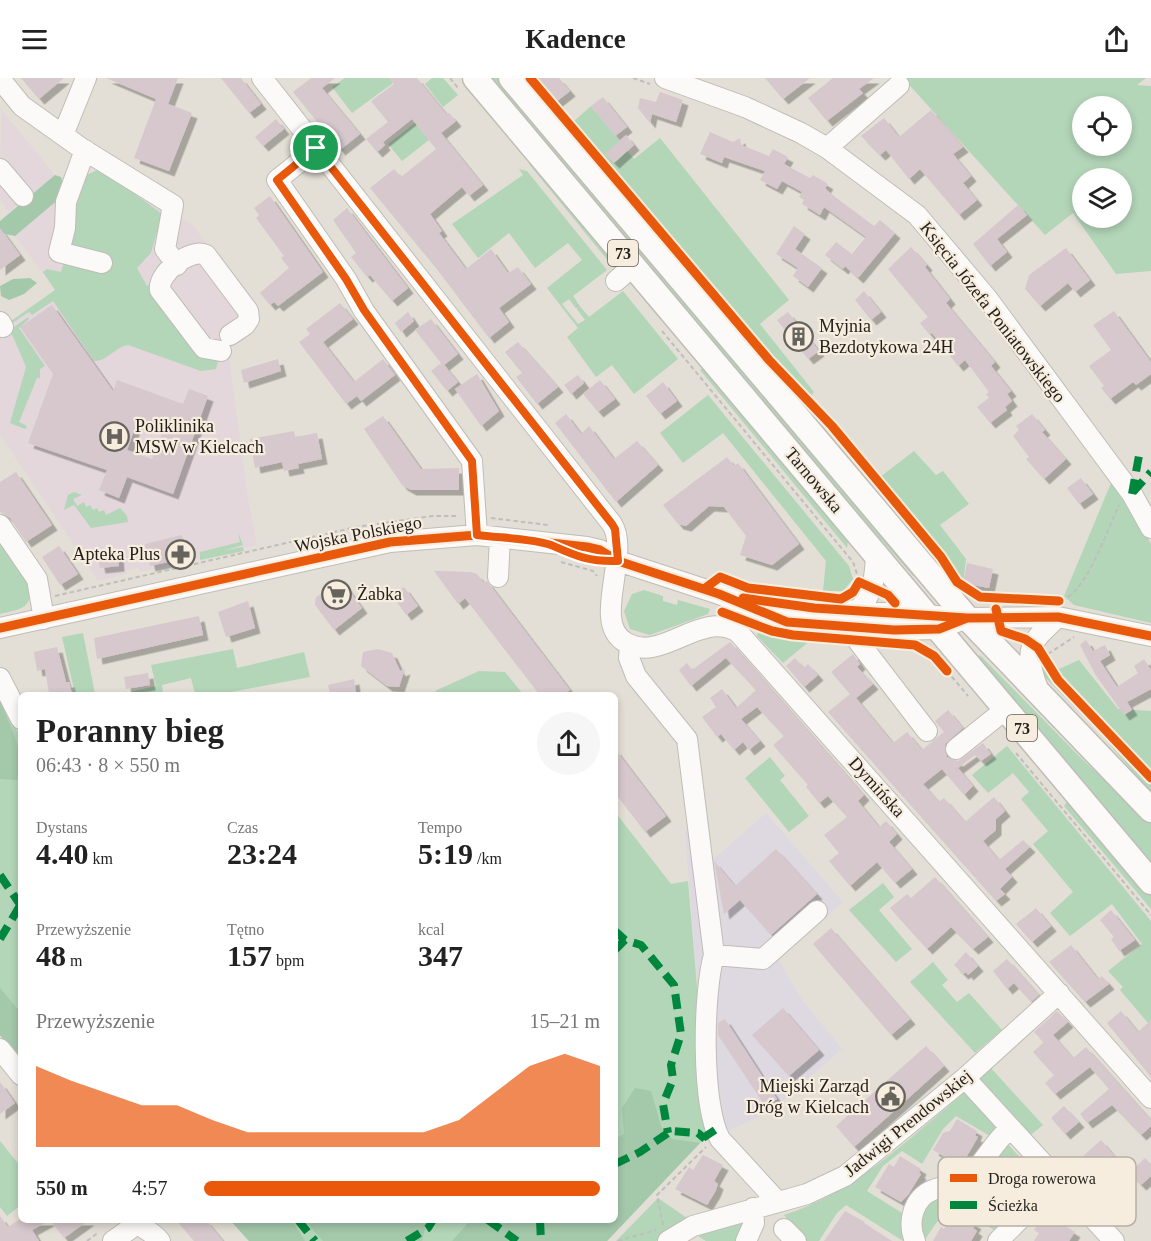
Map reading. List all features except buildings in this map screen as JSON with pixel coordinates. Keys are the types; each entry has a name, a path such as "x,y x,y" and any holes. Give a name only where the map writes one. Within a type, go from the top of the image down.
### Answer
{"main road":[{"name":"Tarnowska","path":"511,78 967,618 1151,810"},
{"name":"Tarnowska","path":"470,86 625,273 876,554 1151,882"}],"street":[{"path":"63,135 86,78"},
{"path":"262,78 615,529 618,561 611,607 612,626 622,641 630,645 629,658 636,676 687,739 714,955 709,973 706,1008 707,1054 714,1128 720,1139 777,1201"},
{"path":"0,79 22,106 85,150 173,205 165,249 177,265"},
{"name":"Księcia Józefa Poniatowskiego","path":"660,82 745,107 801,133 827,148 917,215 987,298 1125,484 1151,528"},
{"path":"827,148 899,86"},
{"path":"316,148 277,180 346,279 364,310 472,461 477,535"},
{"path":"85,150 66,202 65,228 58,252 102,263"},
{"path":"0,169 23,196"},
{"path":"201,252 248,311 249,319 245,325 226,343 204,348 160,290 158,282 162,275 177,265 192,253 201,252"},
{"path":"0,525 37,579 44,619"},
{"name":"Wojska Polskiego","path":"0,628 390,542 477,535 500,538 555,553 587,547 600,550 618,561 719,594 814,608 852,620 933,622 1058,609 1151,636"},
{"path":"498,577 500,538"},
{"path":"876,554 866,585 866,602 852,620 927,731"},
{"path":"1040,694 1029,666 1029,649 1058,609"},
{"name":"Dymińska","path":"630,645 647,649 710,626 728,627 738,632 1151,1098"},
{"path":"0,678 18,713"},
{"path":"956,749 1006,709"},
{"path":"714,955 763,959 818,911"},
{"name":"Jadwigi Prendowskiej","path":"668,1241 693,1226 807,1194 845,1176 965,1078 1059,993"},
{"path":"0,1049 18,1071"},
{"path":"965,1078 1037,1157"},
{"path":"984,1157 1010,1128"},
{"path":"915,1241 911,1219 917,1203 927,1193 938,1190"},
{"path":"746,1241 754,1223 753,1208"},
{"path":"113,1241 134,1223"},
{"path":"137,1223 149,1229 160,1241"},
{"path":"998,1241 1013,1226"},
{"path":"1100,1226 1114,1241"}],"path":[{"path":"450,78 470,86"},
{"path":"633,78 660,82"},
{"path":"655,324 853,562 866,585"},
{"path":"1058,609 1099,553 1118,507 1125,499"},
{"path":"555,553 593,571 599,578"},
{"path":"947,671 969,697"},
{"path":"1012,748 1151,915"},
{"path":"618,1241 664,1228 657,1195 702,1148 709,1145"}],"shaded area":[{"path":"1,109 55,175 9,212 0,200"},
{"path":"98,167 193,225 251,305 229,349 229,356 247,493 257,545 141,572 138,568 127,570 126,574 98,581 0,435 0,328 55,290 15,236"},
{"path":"766,813 843,902 778,959 802,1000 842,1049 772,1111 710,1139 685,831 706,828 711,861"}],"green space":[{"path":"345,78 389,78 393,83 352,113 332,87"},
{"path":"432,78 443,78 458,95 443,107 425,84"},
{"path":"487,78 499,78 916,573 913,576 760,402"},
{"path":"903,78 1146,78 1137,85 1151,86 1151,271 1116,274 1084,228 1132,228 1132,168 1072,168 1072,214 1045,235"},
{"path":"591,106 634,159 660,138 789,300 760,324 814,392 809,398 573,122"},
{"path":"415,123 429,140 402,161 388,144"},
{"path":"535,161 625,267 618,273 529,164"},
{"path":"104,169 120,178 120,183 162,214 151,253 137,268 147,286 152,283 155,293 199,353 218,361 216,369 201,371 128,345 103,359 94,361 53,301 32,315 29,312 8,326 7,324 55,290 43,272 47,269 61,272 65,258 105,269 109,256 88,257 69,245 70,208 76,187 91,173"},
{"path":"519,169 527,171 607,270 573,296 578,303 574,306 569,299 562,304 578,324 585,320 576,308 579,305 589,317 623,291 678,359 634,394 612,365 596,377 567,337 578,328 547,288 582,260 568,243 535,268 509,233 478,258 452,224 523,175"},
{"path":"55,175 61,177 66,193 15,236 0,233 0,221"},
{"path":"30,278 37,283 24,294 9,300 1,296 0,286 13,279"},
{"path":"28,317 29,319 19,328 45,366 40,369 40,378 37,378 19,422 27,426 25,429 10,423 26,367 11,332 13,331 10,330"},
{"path":"706,365 848,541 847,548 700,370"},
{"path":"708,395 849,566 853,579 843,591 823,591 826,561 723,433 683,463 660,433"},
{"path":"914,451 936,475 943,471 969,504 940,525 966,559 963,583 880,477"},
{"path":"1111,483 1132,509 1151,544 1151,623 1074,605 1064,596"},
{"path":"74,492 82,495 73,499 77,506 84,502 86,507 90,505 93,510 97,508 99,512 104,510 106,515 120,508 127,516 128,522 91,528 74,505 64,510 68,495"},
{"path":"238,532 243,545 223,551 243,547 244,551 200,560 200,552 240,542"},
{"path":"0,540 17,563 30,593 23,607 0,614"},
{"path":"644,590 663,596 663,601 677,605 678,600 710,609 708,614 650,635 630,629 624,611 632,594"},
{"path":"758,632 811,640 783,663 757,636"},
{"path":"83,633 95,692 75,692 62,637"},
{"path":"233,649 237,668 304,652 310,677 231,692 194,692 191,678 162,685 163,692 130,692 156,686 151,665"},
{"path":"1040,653 1054,679 1151,782 1151,793 1099,732 1040,672"},
{"path":"980,655 1079,756 1151,824 1151,869 975,660"},
{"path":"1079,660 1118,709 1151,711 1151,772 1057,670"},
{"path":"479,671 505,672 521,692 436,692"},
{"path":"0,697 18,733 18,1057 0,1035"},
{"path":"0,701 18,748 18,777 17,780 0,779"},
{"path":"1007,746 1151,921 1151,1020 1148,1023 1120,990 1123,987 1108,971 1142,944 1112,904 1070,936 1050,913 1073,892 1033,844 1048,831 1021,799 1029,792 1013,773 988,793 972,775"},
{"path":"770,757 785,776 780,780 809,816 789,832 745,778"},
{"path":"1067,802 1108,842 1151,894 1151,909 1064,806"},
{"path":"618,816 671,884 688,881 710,1139 705,1139 700,1143 607,1241 249,1241 233,1223 618,1223"},
{"path":"883,883 894,897 879,910 912,949 896,962 849,910"},
{"path":"933,962 948,980 942,985 957,1002 969,993 1002,1030 975,1053 910,982"},
{"path":"0,988 18,1009 18,1057 0,1035"},
{"path":"990,1067 1043,1125 1028,1137 979,1080"},
{"path":"635,1088 651,1091 662,1129 672,1139 700,1143 607,1241 452,1241 468,1223 618,1223 618,1137 624,1134 622,1108"},
{"path":"966,1091 997,1126 990,1136 956,1116 943,1129 922,1164 902,1151 883,1166 867,1191 902,1213 903,1241 846,1205 837,1213 819,1241 806,1241 784,1215 834,1193 858,1178 902,1145"},
{"path":"0,1141 18,1163 18,1207 7,1216 0,1207"},
{"path":"1005,1141 1020,1157 984,1157"},
{"path":"938,1193 938,1221 924,1241 916,1223 921,1206"},
{"path":"658,1198 687,1218 656,1241 616,1241"},
{"path":"745,1220 739,1241 706,1241 699,1237 700,1234"},
{"path":"233,1223 294,1223 305,1241 249,1241"},
{"path":"307,1223 426,1223 422,1241 323,1241"},
{"path":"987,1226 1001,1226 996,1231"}],"marked path":[{"path":"1132,494 1140,450"},
{"path":"1133,492 1151,472"},
{"path":"0,875 18,902"},
{"path":"0,939 18,909"},
{"path":"618,934 625,940"},
{"path":"618,947 625,940 641,945 674,985 681,1034 671,1065 673,1079 663,1104 668,1133"},
{"path":"703,1138 715,1130"},
{"path":"618,1163 640,1152 671,1131 698,1133 705,1139"},
{"path":"300,1223 315,1241"},
{"path":"407,1241 428,1228 431,1223"},
{"path":"492,1223 517,1241"},
{"path":"540,1223 541,1241"}],"cycle path":[{"path":"530,78 769,360 832,426 941,557 957,582 980,597 1059,601"},
{"path":"0,628 390,542 477,535 600,550 618,561 719,594 787,622 894,630 939,629 967,618"},
{"path":"704,589 720,577 748,588 841,599 853,592 859,582 888,595 895,603"},
{"path":"743,598 814,608 967,618 1058,617 1151,636"},
{"path":"996,609 1001,631 1025,639 1038,648 1058,680 1151,778"},
{"path":"722,612 772,631 793,635 915,645 934,656 947,671"}],"place":[{"name":"Myjnia Bezdotykowa 24H","path":"798,336"},
{"name":"Poliklinika MSW w Kielcach","path":"114,436"},
{"name":"Apteka Plus","path":"181,554"},
{"name":"Żabka","path":"336,594"},
{"name":"Miejski Zarząd Dróg w Kielcach","path":"890,1096"}],"route":[{"path":"316,148 612,524 615,529 618,561 598,562 565,553 550,545 477,535 478,517 472,461 364,310 346,279 277,180 316,148"}]}
